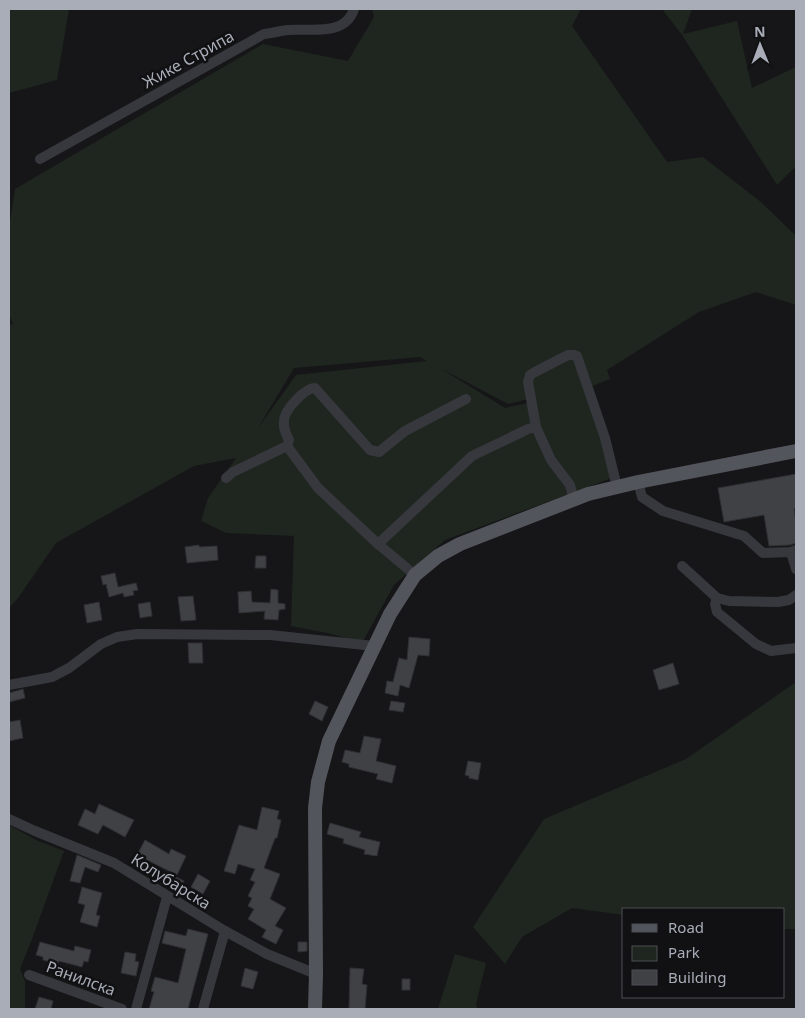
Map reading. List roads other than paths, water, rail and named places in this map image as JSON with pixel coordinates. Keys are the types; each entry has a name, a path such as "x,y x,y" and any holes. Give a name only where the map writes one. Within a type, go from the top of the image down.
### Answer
{"main road":[{"path":"315,1009 315,808 318,782 329,741 390,614 415,575 438,556 460,544 588,494 638,482 796,451"}],"street":[{"name":"Жике Стрипа","path":"40,159 264,34 287,30 333,29 351,17 354,9"},
{"path":"574,500 570,485 550,460 536,427 528,379 534,372 568,355 576,356 605,438 617,487"},
{"path":"226,478 233,472 287,446 289,440 284,428 284,419 287,411 306,390 311,388 315,388 370,450 374,452 382,450 405,431 466,399"},
{"path":"378,544 472,456 536,427"},
{"path":"287,446 318,488 378,544 415,575"},
{"path":"638,482 642,497 663,511 744,536 763,553 794,551 796,569"},
{"path":"682,566 717,598 729,601 778,602 790,600 796,595"},
{"path":"717,598 715,604 717,612 756,644 771,651 796,648"},
{"path":"9,685 52,677 69,668 101,644 117,637 136,634 270,635 374,646"},
{"name":"Колубарска","path":"9,819 114,863 167,897 267,954 316,974"},
{"path":"136,1009 167,897"},
{"path":"203,1009 226,931"},
{"name":"Ранилска","path":"29,975 122,1009"}]}
